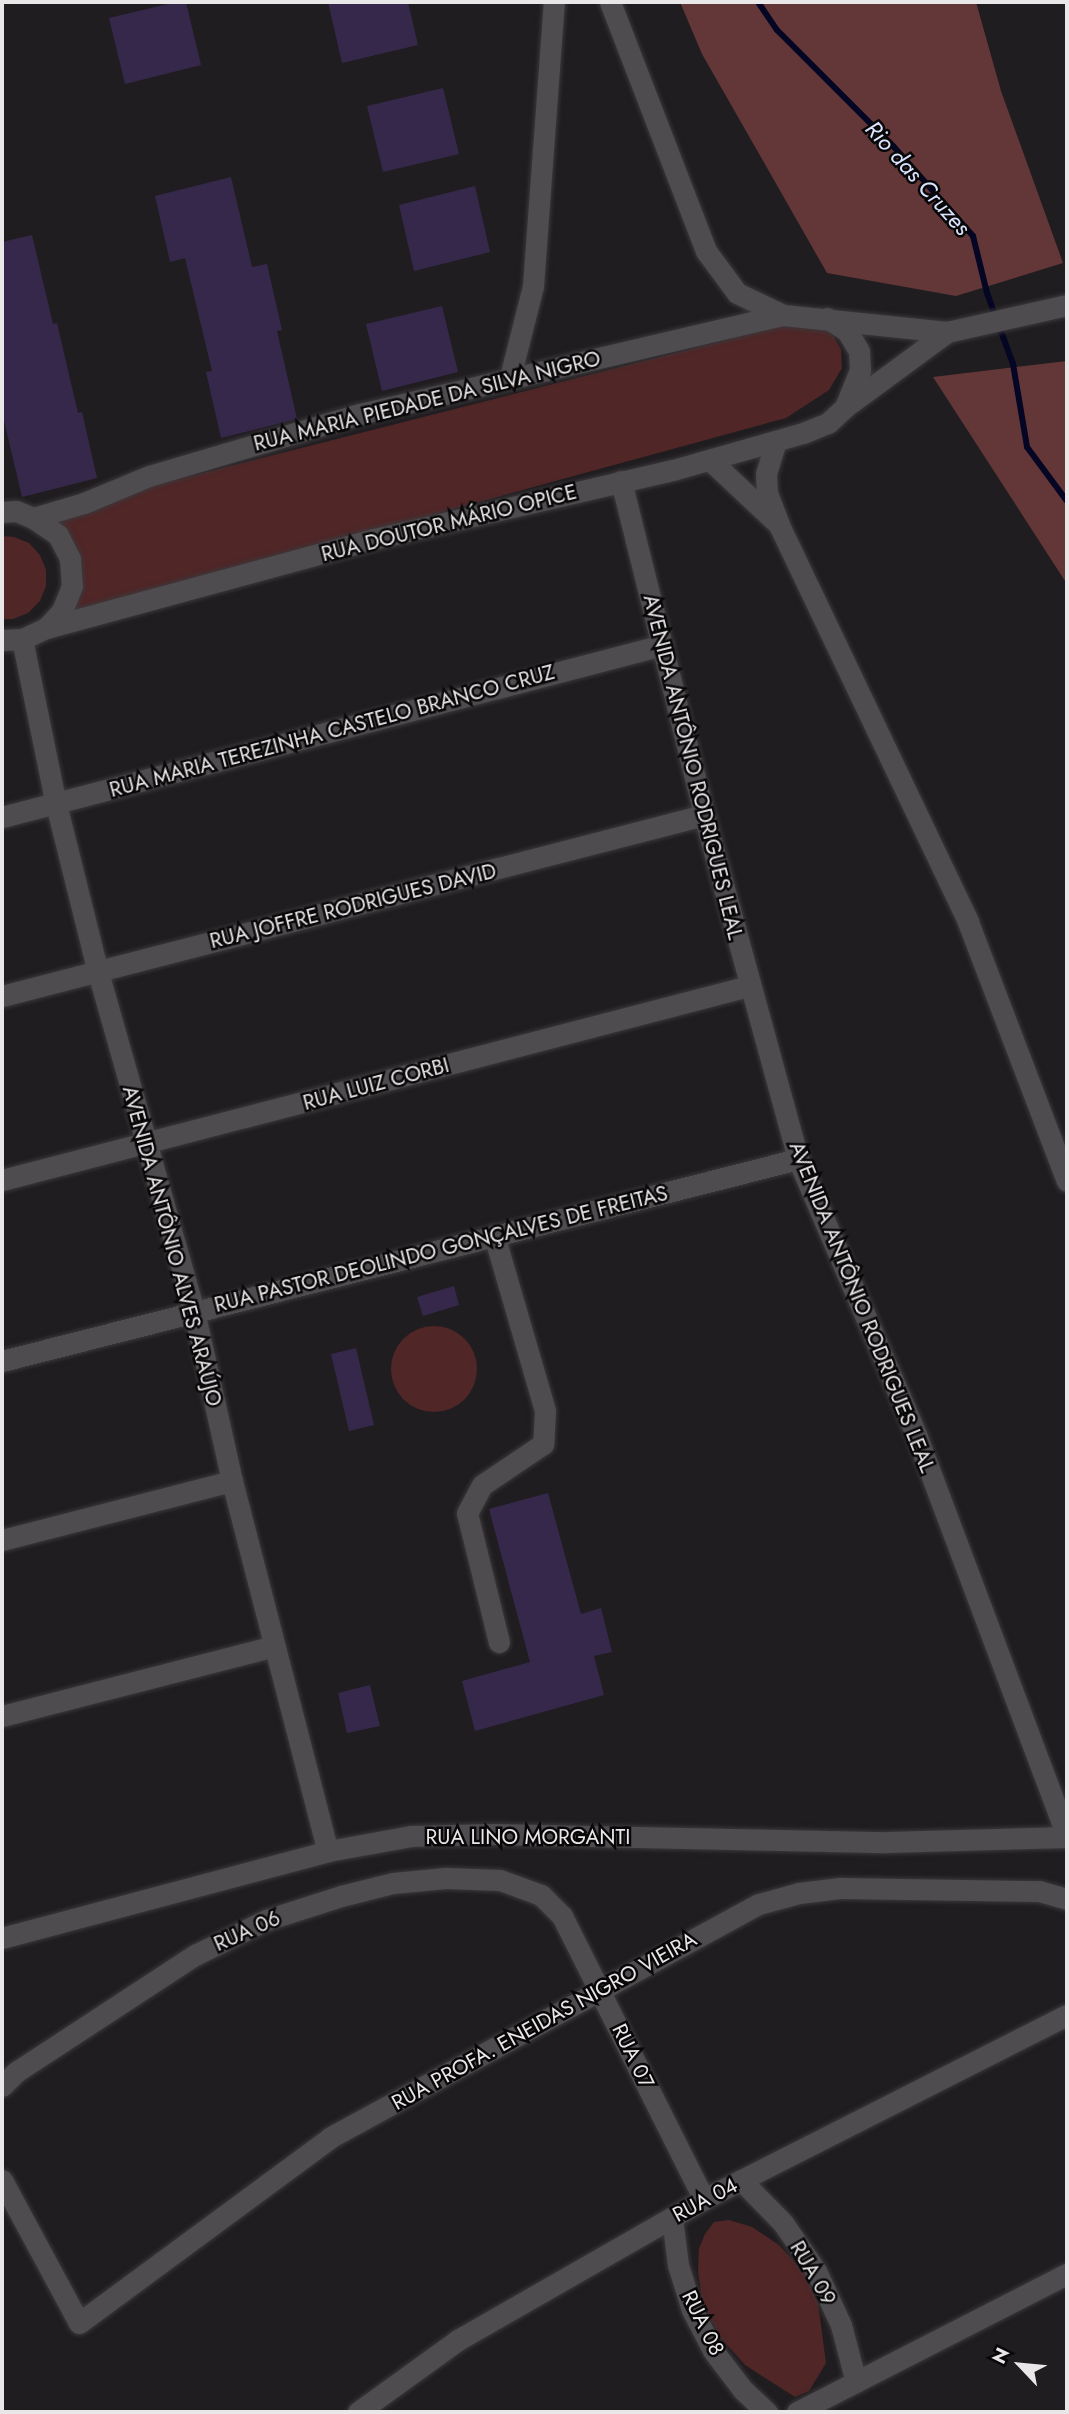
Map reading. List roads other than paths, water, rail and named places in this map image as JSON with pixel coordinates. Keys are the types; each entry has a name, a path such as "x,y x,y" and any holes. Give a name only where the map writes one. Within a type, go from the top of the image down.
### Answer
{"street":[{"path":"510,377 533,286 554,2"},
{"path":"610,2 706,251 737,293 783,315"},
{"name":"RUA MARIA PIEDADE DA SILVA NIGRO","path":"33,518 84,503 149,476 335,421 510,377 783,315 947,331 1062,306"},
{"path":"827,318 847,331 859,351 860,370 845,407"},
{"name":"RUA DOUTOR MÁRIO OPICE","path":"12,640 46,628 374,539 710,460 776,441 828,423 845,407 947,331"},
{"path":"776,441 766,474 767,493 779,525 968,922 1067,1181"},
{"path":"710,460 779,525"},
{"name":"AVENIDA ANTÔNIO RODRIGUES LEAL","path":"621,481 704,815 798,1158 917,1437 1067,1837"},
{"path":"2,512 16,511 33,518 58,535 71,559 72,586 62,611 46,628"},
{"name":"AVENIDA ANTÔNIO ALVES ARAÚJO","path":"12,640 99,972 194,1311 232,1481 328,1851"},
{"name":"RUA MARIA TEREZINHA CASTELO BRANCO CRUZ","path":"2,817 663,645"},
{"name":"RUA JOFFRE RODRIGUES DAVID","path":"2,996 704,815"},
{"name":"RUA LUIZ CORBI","path":"2,1180 749,986"},
{"name":"RUA PASTOR DEOLINDO GONÇALVES DE FREITAS","path":"2,1361 798,1158"},
{"path":"494,1235 545,1410 543,1444 482,1485 467,1513 499,1642"},
{"path":"2,1540 232,1481"},
{"path":"2,1716 274,1646"},
{"name":"RUA LINO MORGANTI","path":"2,1938 328,1851 411,1836 493,1834 887,1842 1067,1837"},
{"name":"RUA 06","path":"2,2086 16,2071 195,1955 266,1920 341,1896 393,1884 446,1878 500,1880 528,1888"},
{"name":"RUA 07","path":"528,1888 552,1905 562,1916 704,2199"},
{"name":"RUA PROFA. ENEIDAS NIGRO VIEIRA","path":"2,2180 79,2323 331,2137 759,1904 799,1893 841,1888 1039,1891 1067,1899"},
{"name":"RUA 04","path":"358,2412 458,2340 704,2199 1067,2015"},
{"name":"RUA 09","path":"741,2180 783,2223 816,2271 841,2325 856,2382"},
{"name":"RUA 08","path":"672,2218 678,2265 692,2310 714,2352 743,2390 767,2412"},
{"path":"807,2410 1067,2274"}],"waterway":[{"name":"Rio das Cruzes","path":"758,2 777,30 894,147 973,236 987,293 1013,364 1027,447 1067,501"}]}
